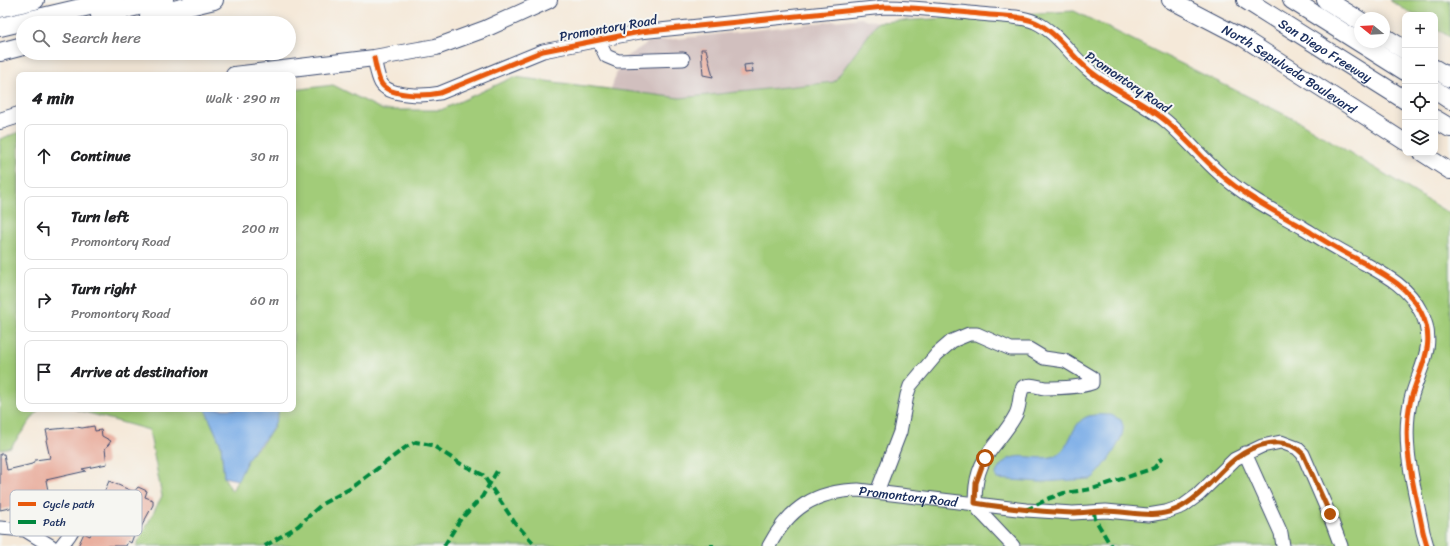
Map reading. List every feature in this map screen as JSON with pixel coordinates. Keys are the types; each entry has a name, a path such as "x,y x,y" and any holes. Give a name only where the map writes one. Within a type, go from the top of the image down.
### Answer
{"highway":[{"path":"0,8 35,0"},
{"path":"46,16 114,0"},
{"path":"97,16 164,0"},
{"path":"148,16 214,0"},
{"name":"San Diego Freeway","path":"1246,0 1402,98"},
{"path":"1269,0 1403,84"},
{"path":"1292,0 1402,69"},
{"path":"1326,0 1354,18"},
{"path":"0,27 16,23"},
{"path":"0,40 16,36"},
{"path":"1390,41 1402,48"},
{"path":"0,52 16,48"},
{"path":"1438,71 1450,78"},
{"path":"1438,92 1450,100"},
{"path":"1438,106 1450,113"},
{"path":"1438,120 1450,128"}],"main road":[{"path":"259,72 418,51 462,38 549,0"},
{"name":"North Sepulveda Boulevard","path":"1170,0 1243,38 1402,140"},
{"path":"0,121 16,116"},
{"path":"1427,156 1450,171"}],"street":[{"name":"Promontory Road","path":"374,58 381,84 389,89 403,93 427,96 440,93 543,51 640,32 884,7 908,7 1002,16 1025,19 1041,26 1052,33 1077,61 1094,75 1165,120 1218,173 1238,188 1354,258 1390,277 1406,290 1415,302 1422,314 1425,324 1428,346 1408,411 1407,442 1423,532 1427,546"},
{"path":"598,40 606,56 618,61 684,59"},
{"path":"877,492 900,432 910,386 932,358 952,341 969,334 984,336 1011,349 1029,349 1044,358 1065,361 1092,377 1092,383 1088,385 1043,388 1030,385 1023,387 1021,391 1020,404 1016,415 985,458 976,483 975,503 979,510 1013,546"},
{"name":"Promontory Road","path":"768,546 779,528 798,508 814,500 839,491 877,492 1049,512 1106,511 1143,515 1166,512 1183,506 1198,495 1235,459 1262,446 1281,442 1300,451 1330,514 1341,546"},
{"path":"1245,454 1281,533 1283,546"},
{"path":"0,528 10,529"},
{"path":"35,536 51,546"},
{"path":"61,546 68,536"}],"shaded area":[{"path":"860,18 878,22 834,82 680,98 611,89 621,60 649,42"}],"green space":[{"path":"1389,0 1450,0 1450,37 1438,30 1438,12 1409,12"},
{"path":"1074,11 1300,122 1450,214 1450,546 136,546 162,496 149,430 85,412 206,412 221,445 224,477 232,491 250,455 261,445 273,429 278,412 296,412 296,90 333,85 383,110 441,110 514,77 680,98 834,82 878,22"},
{"path":"16,133 16,412 37,412 11,447 0,450 0,139"}],"water":[{"path":"206,412 278,412 272,428 251,454 238,480 224,477 221,445"},
{"path":"1092,415 1111,415 1121,420 1123,427 1122,434 1116,449 1091,479 1040,482 997,479 996,475 998,469 1010,458 1023,456 1044,458 1051,457 1063,450 1082,419"}],"building":[{"path":"701,49 706,49 713,77 703,75"},
{"path":"752,64 753,72 745,73 744,65"},
{"path":"94,426 95,431 101,430 102,436 111,441 105,449 107,464 82,469 86,471 46,480 48,490 10,490 10,508 0,510 0,454 4,454 7,470 32,464 35,460 50,458 46,440 48,439 46,430 77,427 82,428"},
{"path":"109,481 129,490 105,490"},
{"path":"138,487 147,491 145,497 153,500 153,505 142,525 142,490 136,490"},
{"path":"83,536 134,536 131,543 128,541 126,546 78,546"}],"marked path":[{"path":"265,546 298,526 322,504 353,487 406,447 416,442 432,445 461,464 483,475 515,523 536,546"},
{"path":"1026,510 1064,493 1092,489 1154,468 1162,458"},
{"path":"444,546 460,520 482,497 497,471"},
{"path":"1094,512 1095,519 1111,546"}],"cycle path":[{"path":"374,58 381,83 385,88 399,93 426,95 440,93 543,51 640,32 884,7 919,8 1007,16 1035,22 1043,26 1057,38 1083,65 1099,78 1147,107 1166,121 1180,133 1212,167 1248,196 1384,274 1401,287 1415,302 1426,324 1428,335 1425,356 1411,399 1407,432 1410,466 1427,546"}],"route":[{"path":"985,458 976,483 975,503 1026,510 1073,513 1106,511 1148,515 1175,510 1183,506 1198,495 1235,459 1262,446 1281,442 1297,448 1303,454 1330,514"}]}
